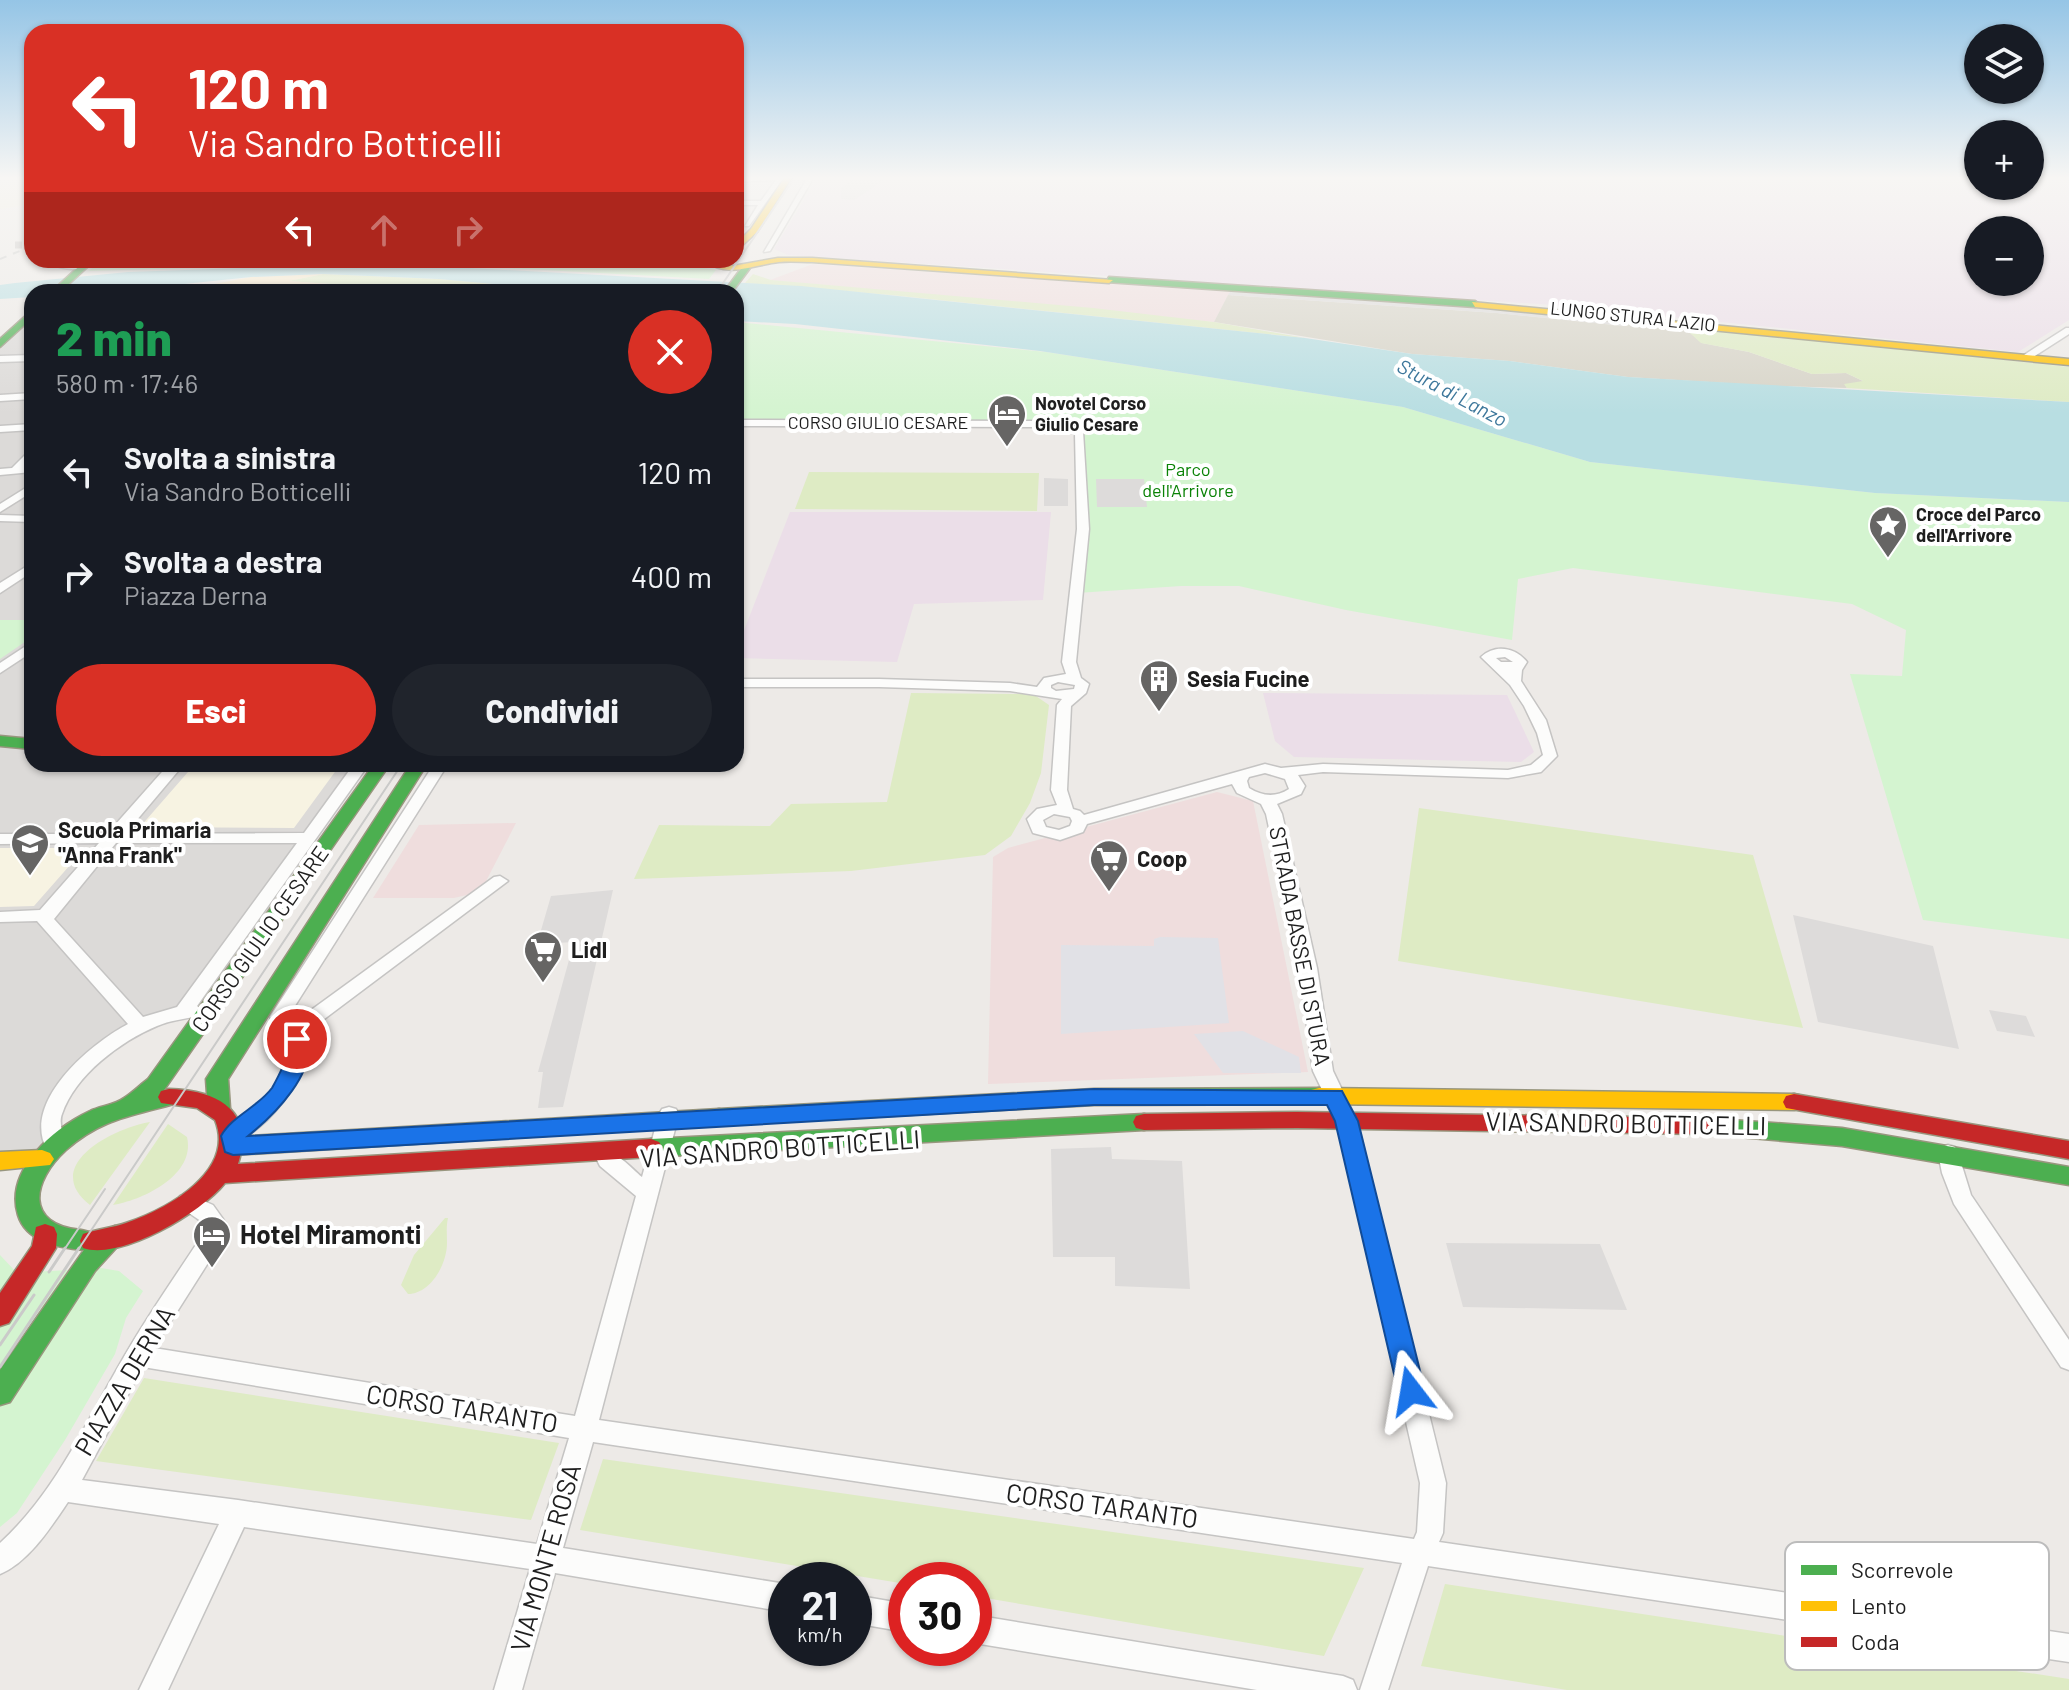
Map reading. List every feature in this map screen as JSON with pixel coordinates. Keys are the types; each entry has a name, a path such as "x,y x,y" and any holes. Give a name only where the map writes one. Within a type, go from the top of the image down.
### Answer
{"main road":[{"path":"744,267 768,256"},
{"name":"LUNGO STURA LAZIO","path":"777,256 1544,308 2069,362"},
{"path":"56,284 71,268"},
{"path":"0,329 24,314"},
{"path":"0,344 24,318"},
{"name":"CORSO GIULIO CESARE","path":"128,1105 156,1085 376,772"},
{"name":"CORSO GIULIO CESARE","path":"219,1108 217,1079 270,1014 281,980 414,772"},
{"path":"356,863 402,823"},
{"path":"175,1096 204,1100 219,1108 229,1120 232,1141 219,1174 188,1202 158,1221 115,1236 69,1241 45,1234 33,1227 25,1217 15,1192 48,1152 85,1123 128,1105 175,1096"},
{"name":"VIA SANDRO BOTTICELLI","path":"1200,1097 1775,1100 1820,1105 2069,1150"},
{"name":"VIA SANDRO BOTTICELLI","path":"1178,1121 1762,1126 1832,1133 2069,1176"},
{"name":"VIA SANDRO BOTTICELLI","path":"232,1141 396,1136"},
{"path":"0,1161 48,1152"},
{"name":"VIA SANDRO BOTTICELLI","path":"219,1174 381,1162 660,1152"},
{"path":"0,1315 44,1248 45,1234"},
{"path":"0,1393 86,1264 115,1236"}],"street":[{"path":"2027,357 2069,330"},
{"path":"0,359 24,358"},
{"path":"0,398 24,396"},
{"name":"CORSO GIULIO CESARE","path":"744,422 1070,427 1080,433 1083,511 1069,662"},
{"path":"0,429 24,428"},
{"path":"16,470 24,460"},
{"path":"0,472 24,470"},
{"path":"0,509 24,492"},
{"path":"0,518 24,519"},
{"path":"0,589 24,572"},
{"path":"0,669 24,652"},
{"path":"1080,821 1207,788 1241,784 1258,769 1284,772 1323,768 1508,774 1536,769 1550,756 1549,743 1514,664 1492,653 1488,657 1497,666 1514,664"},
{"path":"744,683 879,683 1010,687 1056,692 1082,687 1075,679 1069,662"},
{"path":"1066,810 1059,790 1056,692 1069,662"},
{"path":"1056,692 1075,679"},
{"path":"1241,784 1275,804 1296,791 1297,786 1313,778 1350,770"},
{"path":"0,917 45,915 170,772"},
{"name":"CORSO GIULIO CESARE","path":"183,1012 356,772"},
{"name":"CORSO GIULIO CESARE","path":"270,1014 320,953 436,772"},
{"path":"1284,772 1297,786"},
{"path":"1048,810 1059,790"},
{"name":"STRADA BASSE DI STURA","path":"1275,804 1308,968 1323,1071 1347,1121 1433,1483 1430,1533 1411,1574 1374,1690"},
{"path":"1048,810 1066,810 1075,814 1080,821 1077,829 1067,835 1048,834 1039,830 1034,823 1038,815 1048,810"},
{"path":"0,839 308,838"},
{"path":"294,1032 500,881"},
{"path":"45,915 69,947 141,1027"},
{"path":"281,980 320,953"},
{"path":"48,1152 50,1120 60,1097 96,1057 141,1027 183,1012 210,1011"},
{"path":"232,1141 282,1091 298,1055 294,1032 270,1014"},
{"name":"VIA SANDRO BOTTICELLI","path":"396,1136 441,1124 669,1116 1092,1087 1170,1086 1200,1097"},
{"name":"VIA MONTE ROSA","path":"508,1690 584,1429 669,1116"},
{"name":"VIA SANDRO BOTTICELLI","path":"381,1162 410,1171 607,1160 660,1152 1139,1130 1178,1121"},
{"path":"1948,1153 1962,1198 2069,1360"},
{"path":"607,1160 649,1195"},
{"name":"PIAZZA DERNA","path":"0,1561 29,1532 60,1489 137,1356 216,1233 217,1226 211,1216 200,1206 188,1202"},
{"name":"CORSO TARANTO","path":"137,1356 584,1429 1785,1607"},
{"path":"60,1489 546,1558 768,1595"},
{"path":"153,1690 238,1512"},
{"path":"992,1632 1343,1690"},
{"name":"CORSO TARANTO","path":"2049,1645 2069,1648"}],"shaded area":[{"path":"801,256 1964,256 1964,296 2044,296 2044,256 2069,256 2069,320 2018,352 1554,305"},
{"path":"813,264 1230,292 1214,322 770,280"},
{"path":"1231,290 1500,307 1626,319 1625,326 1497,313 1228,295"},
{"path":"1228,295 1497,313 1624,326 1626,320 1681,325 1702,343 1749,352 1812,374 1846,373 1865,382 1845,385 1847,388 1628,377 1510,361 1412,354 1214,322"},
{"path":"24,322 24,772 355,772 183,1012 132,1032 60,1097 54,1145 0,1161 0,344"},
{"path":"1044,478 1068,479 1068,506 1044,506"},
{"path":"1096,479 1144,479 1147,507 1097,507"},
{"path":"790,512 1051,512 1043,600 914,604 897,662 744,658 744,630"},
{"path":"1263,693 1507,695 1534,752 1521,762 1294,757 1275,741"},
{"path":"188,772 335,772 294,828 140,827"},
{"path":"1217,792 1253,801 1308,1072 988,1084 993,857 1008,848"},
{"path":"516,823 483,887 471,894 454,898 373,898 419,825"},
{"name":"Scuola Primaria \"Anna Frank\"","path":"0,848 85,848 34,906 0,907"},
{"path":"613,890 563,1107 538,1108 543,1072 538,1072 574,942 537,944 551,896"},
{"path":"1793,915 1933,946 1959,1049 1818,1022"},
{"path":"1218,938 1229,1023 1061,1034 1061,945 1154,946 1154,939"},
{"path":"1989,1010 2026,1016 2035,1037 1997,1031"},
{"path":"1243,1031 1299,1057 1301,1073 1223,1073 1194,1034"},
{"path":"1111,1147 1112,1159 1182,1161 1190,1289 1115,1286 1115,1257 1053,1257 1051,1149"},
{"path":"1446,1243 1600,1244 1627,1310 1463,1307"}],"green space":[{"path":"92,268 191,268 89,271"},
{"path":"509,268 716,270 709,279"},
{"path":"323,274 494,284 330,284 288,281"},
{"path":"753,274 771,280 1093,308 1214,322 1305,338 745,283"},
{"name":"Parco dell'Arrivore","path":"744,323 1046,352 1403,407 1590,462 1875,493 2069,502 2069,939 1923,920 1850,674 1902,676 1906,630 1852,604 1573,568 1518,579 1512,640 1346,610 1239,586 1181,586 1077,593 1080,432 1070,427 744,423"},
{"path":"1681,325 2069,367 2069,402 1847,388 1844,384 1863,381 1846,373 1812,374 1749,352 1701,343"},
{"path":"809,472 1039,473 1037,511 795,509"},
{"path":"0,620 24,620 24,642 0,659"},
{"path":"911,693 1033,694 1049,705 1041,773 1030,803 1011,836 985,855 851,871 634,879 659,825 770,826 791,804 887,802"},
{"path":"1419,808 1753,855 1803,1028 1398,961"},
{"path":"150,1122 90,1205 77,1190 73,1176 77,1163 87,1151 118,1132"},
{"path":"168,1124 187,1137 188,1151 183,1163 175,1174 152,1191 113,1205"},
{"path":"448,1218 447,1243 440,1269 430,1284 416,1293 408,1294 401,1285 414,1255"},
{"path":"0,1255 17,1273 101,1268 119,1271 143,1291 126,1318 115,1354 65,1440 17,1513 0,1527"},
{"path":"144,1378 559,1443 531,1520 96,1461"},
{"path":"603,1459 1364,1568 1324,1656 992,1599 992,1562 888,1562 888,1581 872,1578 872,1562 773,1562 580,1530"},
{"path":"1445,1584 1785,1636 1785,1670 2010,1670 2069,1679 2069,1690 1567,1690 1421,1666"}],"sand":[{"path":"323,274 289,281 330,284 214,284 251,277"}],"water":[{"name":"Stura di Lanzo","path":"245,268 469,268 801,286 1305,338 1412,354 1510,361 1628,377 2069,402 2069,502 1875,493 1590,462 1403,407 1040,351 795,324 744,321 744,284 494,284 323,274 184,284 24,284 24,298 0,299 0,285 128,272"}],"tram line":[{"path":"722,284 733,268"},
{"path":"78,1250 397,772"},
{"path":"64,1250 105,1189"},
{"path":"49,1272 65,1248"},
{"path":"0,1367 79,1248"},
{"path":"0,1345 34,1295"}],"railway":[{"path":"0,259 8,256"}],"traffic: fast":[{"path":"64,284 82,268"},
{"path":"734,284 746,268"},
{"path":"1109,280 1475,304"},
{"path":"0,344 24,321"},
{"path":"0,741 24,743"},
{"path":"134,1101 156,1085 376,772"},
{"path":"219,1108 217,1079 414,772"},
{"path":"719,1117 1094,1097 1319,1096"},
{"path":"92,1241 62,1238 42,1230 30,1217 26,1201 30,1183 40,1164 77,1129 99,1117 133,1104 169,1097"},
{"path":"651,1148 1144,1122"},
{"path":"1704,1126 1842,1137 2069,1176"},
{"path":"0,1393 86,1264 115,1236"}],"traffic: slow":[{"path":"744,267 778,260 812,260 1109,280"},
{"path":"725,268 739,268"},
{"path":"1475,304 2069,362"},
{"path":"1319,1096 1794,1102"},
{"path":"233,1146 719,1117"},
{"path":"0,1161 42,1159"}],"traffic: jam":[{"path":"92,1241 112,1238 163,1218 210,1185 226,1165 233,1144 228,1122 223,1115 203,1101 169,1097"},
{"path":"1794,1102 2069,1150"},
{"path":"1144,1122 1297,1120 1704,1126"},
{"path":"219,1174 651,1148"},
{"path":"0,1315 44,1248 45,1234"}],"place":[{"name":"Novotel Corso Giulio Cesare","path":"1007,448"},
{"name":"Croce del Parco dell'Arrivore","path":"1888,559"},
{"name":"Sesia Fucine","path":"1159,713"},
{"name":"Scuola Primaria \"Anna Frank\"","path":"30,877"},
{"name":"Coop","path":"1109,893"},
{"name":"Lidl","path":"543,984"},
{"name":"Hotel Miramonti","path":"212,1269"}],"route":[{"path":"297,1039 298,1055 282,1091 265,1111 232,1136 233,1146 977,1102 1094,1097 1334,1097 1347,1121 1411,1391"}]}
